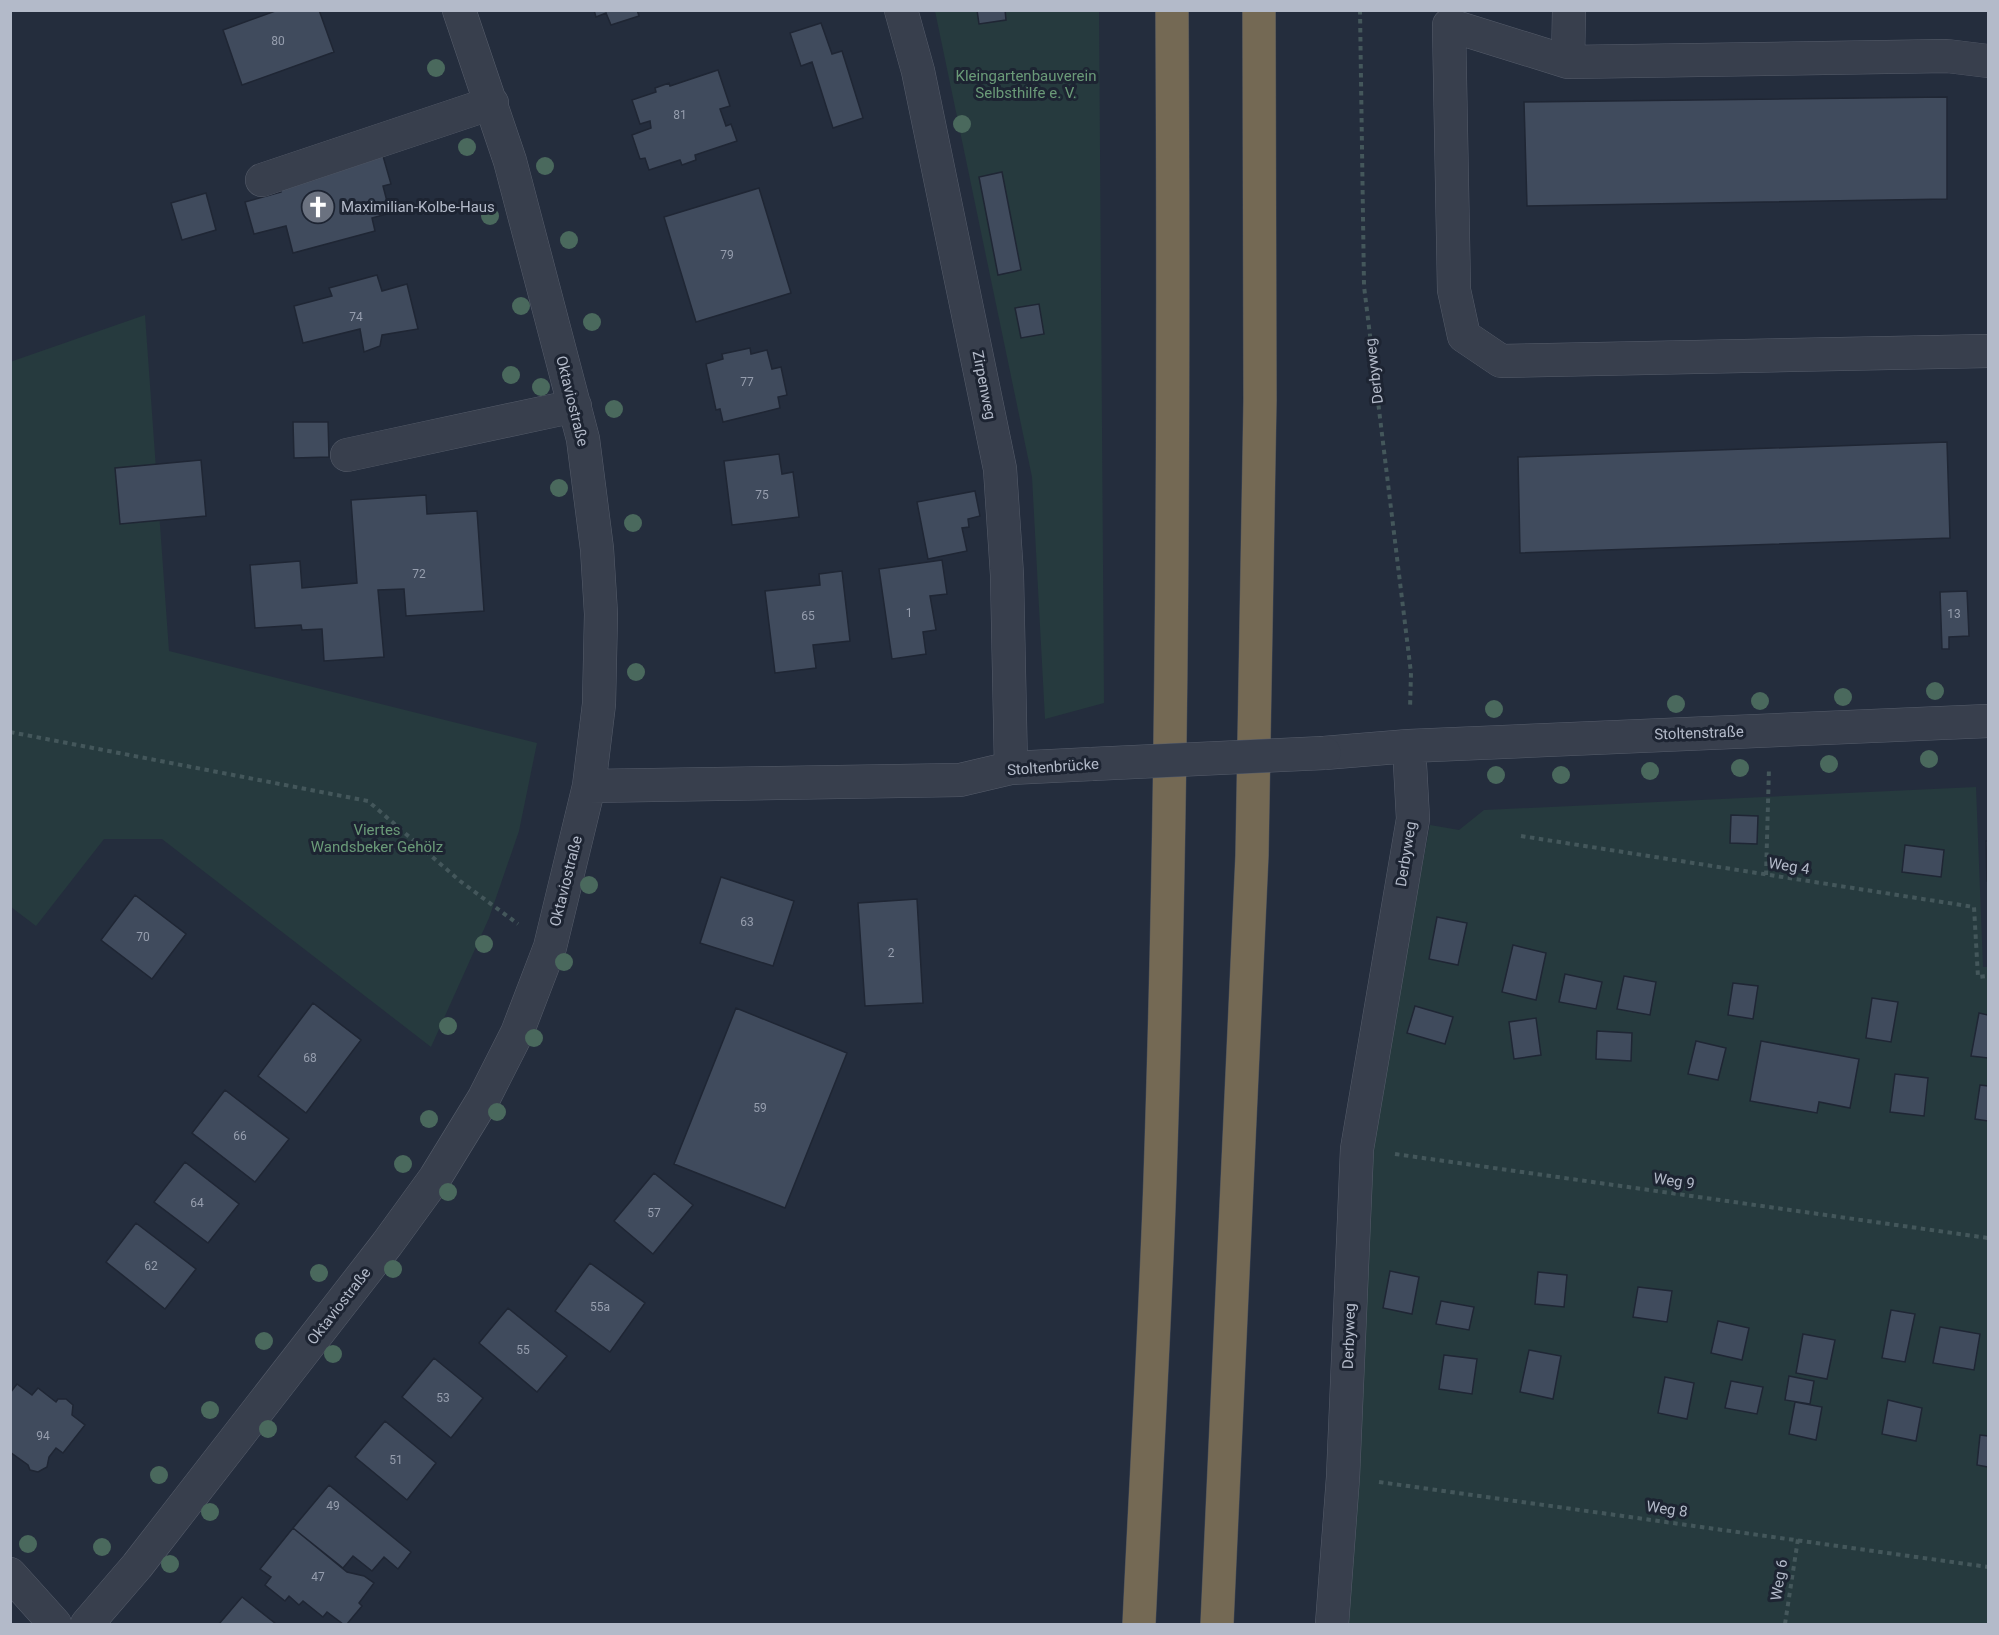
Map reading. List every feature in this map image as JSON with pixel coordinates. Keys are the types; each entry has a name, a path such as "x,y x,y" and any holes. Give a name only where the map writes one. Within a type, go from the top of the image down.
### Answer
{"highway":[{"path":"1140,1624 1160,1178 1167,859 1174,394 1172,10"},
{"path":"1217,1624 1252,855 1260,400 1259,10"}],"street":[{"name":"Oktaviostraße","path":"87,1624 137,1566 435,1178 484,1098 517,1033 550,947 590,786 598,704 601,614 597,549 586,461 575,406 492,102 459,10"},
{"name":"Zirpenweg","path":"901,10 918,71 1000,469 1006,575 1011,768"},
{"path":"1568,62 1569,10"},
{"path":"1989,61 1947,56 1568,62 1449,18 1454,290 1464,336 1501,361 1989,351"},
{"path":"262,180 492,102"},
{"path":"347,456 575,406"},
{"name":"Stoltenstraße","path":"1408,746 1989,721"},
{"name":"Stoltenbrücke","path":"590,786 960,780 1011,768 1324,753 1408,746"},
{"name":"Derbyweg","path":"1332,1624 1343,1477 1357,1149 1413,819 1408,746"},
{"path":"10,1574 55,1624"}],"path":[{"name":"Derbyweg","path":"1360,10 1364,286 1411,673 1408,746"},
{"path":"1766,875 1770,730"},
{"path":"10,732 368,801 460,881 550,947"},
{"name":"Weg 4","path":"1521,836 1974,907 1978,977 1989,976"},
{"name":"Weg 9","path":"1357,1149 1989,1238"},
{"name":"Weg 8","path":"1343,1477 1989,1567"},
{"name":"Weg 6","path":"1785,1624 1798,1539"}],"green space":[{"name":"Kleingartenbauverein Selbsthilfe e. V.","path":"935,11 1099,11 1104,703 1045,719 1032,477"},
{"name":"Viertes Wandsbeker Gehölz","path":"145,315 169,651 537,743 519,831 489,918 431,1047 162,839 104,839 36,926 11,907 10,362"},
{"path":"1976,787 1983,967 1988,967 1988,1624 1345,1624 1369,1142 1430,825 1459,830 1484,810"}],"building":[{"path":"278,10 319,10 334,52 242,85 223,30"},
{"path":"594,10 637,10 639,16 611,25 606,13 596,17"},
{"path":"977,10 1005,10 1006,20 979,24"},
{"path":"821,23 832,54 842,51 863,118 833,128 812,62 801,66 790,33"},
{"path":"718,70 730,106 720,109 726,126 731,124 737,141 695,155 696,160 682,165 680,160 649,170 645,158 640,159 632,135 651,128 650,121 640,124 632,100 656,92 655,88 669,83 670,86"},
{"path":"1947,97 1947,199 1527,206 1524,102"},
{"name":"Maximilian-Kolbe-Haus","path":"383,156 391,184 383,186 390,213 372,218 375,231 293,253 286,226 254,234 245,202 281,192 279,184"},
{"path":"1002,172 1021,270 998,275 979,177"},
{"path":"759,188 791,293 696,322 664,217"},
{"path":"206,193 216,230 182,240 171,203"},
{"path":"377,275 382,291 407,284 418,329 382,335 380,346 364,352 360,329 303,343 294,306 332,296 329,288"},
{"path":"1039,304 1044,334 1021,338 1015,308"},
{"path":"750,348 751,354 767,350 772,369 781,367 787,395 778,397 780,408 723,422 720,409 716,410 706,364 723,359 722,354"},
{"path":"293,422 328,422 329,457 294,458"},
{"path":"1947,442 1950,538 1520,553 1518,457"},
{"path":"779,454 782,474 793,472 799,517 732,525 724,461"},
{"path":"201,460 206,516 120,524 115,468"},
{"path":"975,491 980,516 968,519 969,527 962,528 967,551 928,559 917,502"},
{"path":"426,495 427,514 477,511 484,611 406,616 404,589 378,590 384,657 324,661 322,629 302,630 301,625 255,628 250,565 300,561 302,588 357,583 351,500"},
{"path":"942,560 947,594 930,596 936,630 923,632 926,654 892,659 879,569"},
{"path":"842,571 850,641 813,645 816,668 775,673 765,591 820,585 819,574"},
{"path":"1967,591 1969,636 1949,637 1949,649 1942,649 1940,592"},
{"path":"1731,815 1758,816 1757,844 1730,843"},
{"path":"1986,841 1988,841 1988,881 1987,881"},
{"path":"1905,845 1944,850 1941,877 1902,872"},
{"path":"721,877 794,901 773,966 700,943"},
{"path":"135,895 186,934 152,979 101,940"},
{"path":"917,899 923,1003 865,1006 858,903"},
{"path":"1437,917 1467,923 1458,965 1429,959"},
{"path":"1513,945 1546,953 1536,1000 1502,992"},
{"path":"1565,974 1602,982 1596,1009 1559,1002"},
{"path":"1624,976 1656,982 1650,1015 1617,1009"},
{"path":"1733,983 1758,986 1753,1019 1728,1015"},
{"path":"1872,998 1898,1002 1891,1042 1866,1038"},
{"path":"313,1003 361,1040 306,1113 258,1076"},
{"path":"1415,1006 1453,1017 1445,1044 1407,1033"},
{"path":"736,1008 847,1053 785,1208 674,1164"},
{"path":"1979,1013 1988,1015 1988,1058 1971,1056"},
{"path":"1536,1018 1541,1055 1514,1059 1509,1022"},
{"path":"1597,1031 1632,1033 1631,1061 1596,1059"},
{"path":"1696,1041 1726,1048 1718,1080 1688,1074"},
{"path":"1761,1041 1859,1059 1850,1108 1819,1102 1817,1113 1750,1101"},
{"path":"1895,1074 1928,1078 1924,1116 1890,1112"},
{"path":"1980,1085 1988,1086 1988,1121 1975,1119"},
{"path":"225,1090 289,1139 255,1182 192,1133"},
{"path":"185,1162 239,1204 208,1243 154,1202"},
{"path":"654,1173 693,1205 653,1254 614,1221"},
{"path":"136,1223 196,1269 165,1309 106,1262"},
{"path":"590,1263 645,1303 610,1352 555,1311"},
{"path":"1390,1271 1419,1277 1412,1314 1383,1308"},
{"path":"1538,1272 1567,1275 1564,1307 1535,1304"},
{"path":"1638,1287 1672,1291 1667,1322 1633,1317"},
{"path":"1441,1301 1474,1307 1469,1330 1436,1324"},
{"path":"508,1308 567,1356 537,1392 479,1343"},
{"path":"1891,1310 1915,1314 1905,1362 1882,1358"},
{"path":"1718,1321 1749,1328 1742,1360 1711,1353"},
{"path":"1940,1327 1980,1334 1974,1370 1933,1363"},
{"path":"1803,1334 1835,1340 1827,1379 1796,1373"},
{"path":"1529,1350 1561,1356 1553,1399 1520,1392"},
{"path":"1444,1355 1477,1359 1472,1394 1439,1389"},
{"path":"434,1358 483,1398 451,1438 402,1397"},
{"path":"1789,1376 1814,1381 1810,1404 1785,1400"},
{"path":"1665,1377 1694,1383 1687,1419 1658,1413"},
{"path":"1731,1381 1763,1387 1757,1414 1725,1408"},
{"path":"17,1384 32,1395 38,1388 56,1402 58,1399 66,1399 73,1405 72,1415 85,1425 63,1453 56,1448 49,1457 47,1467 38,1472 30,1470 28,1465 10,1452 10,1393"},
{"path":"1888,1400 1922,1408 1916,1441 1882,1434"},
{"path":"1795,1402 1822,1407 1816,1440 1789,1434"},
{"path":"385,1421 436,1463 407,1500 355,1457"},
{"path":"1980,1435 1988,1436 1988,1467 1977,1465"},
{"path":"329,1485 411,1552 398,1569 384,1557 372,1571 353,1556 343,1568 293,1528"},
{"path":"293,1528 347,1572 364,1576 374,1583 359,1603 362,1606 347,1624 343,1624 327,1612 323,1617 303,1601 299,1605 289,1596 285,1601 265,1585 271,1577 260,1569"},
{"path":"242,1597 276,1624 219,1624"}],"place":[{"name":"Maximilian-Kolbe-Haus","path":"318,207"}]}
